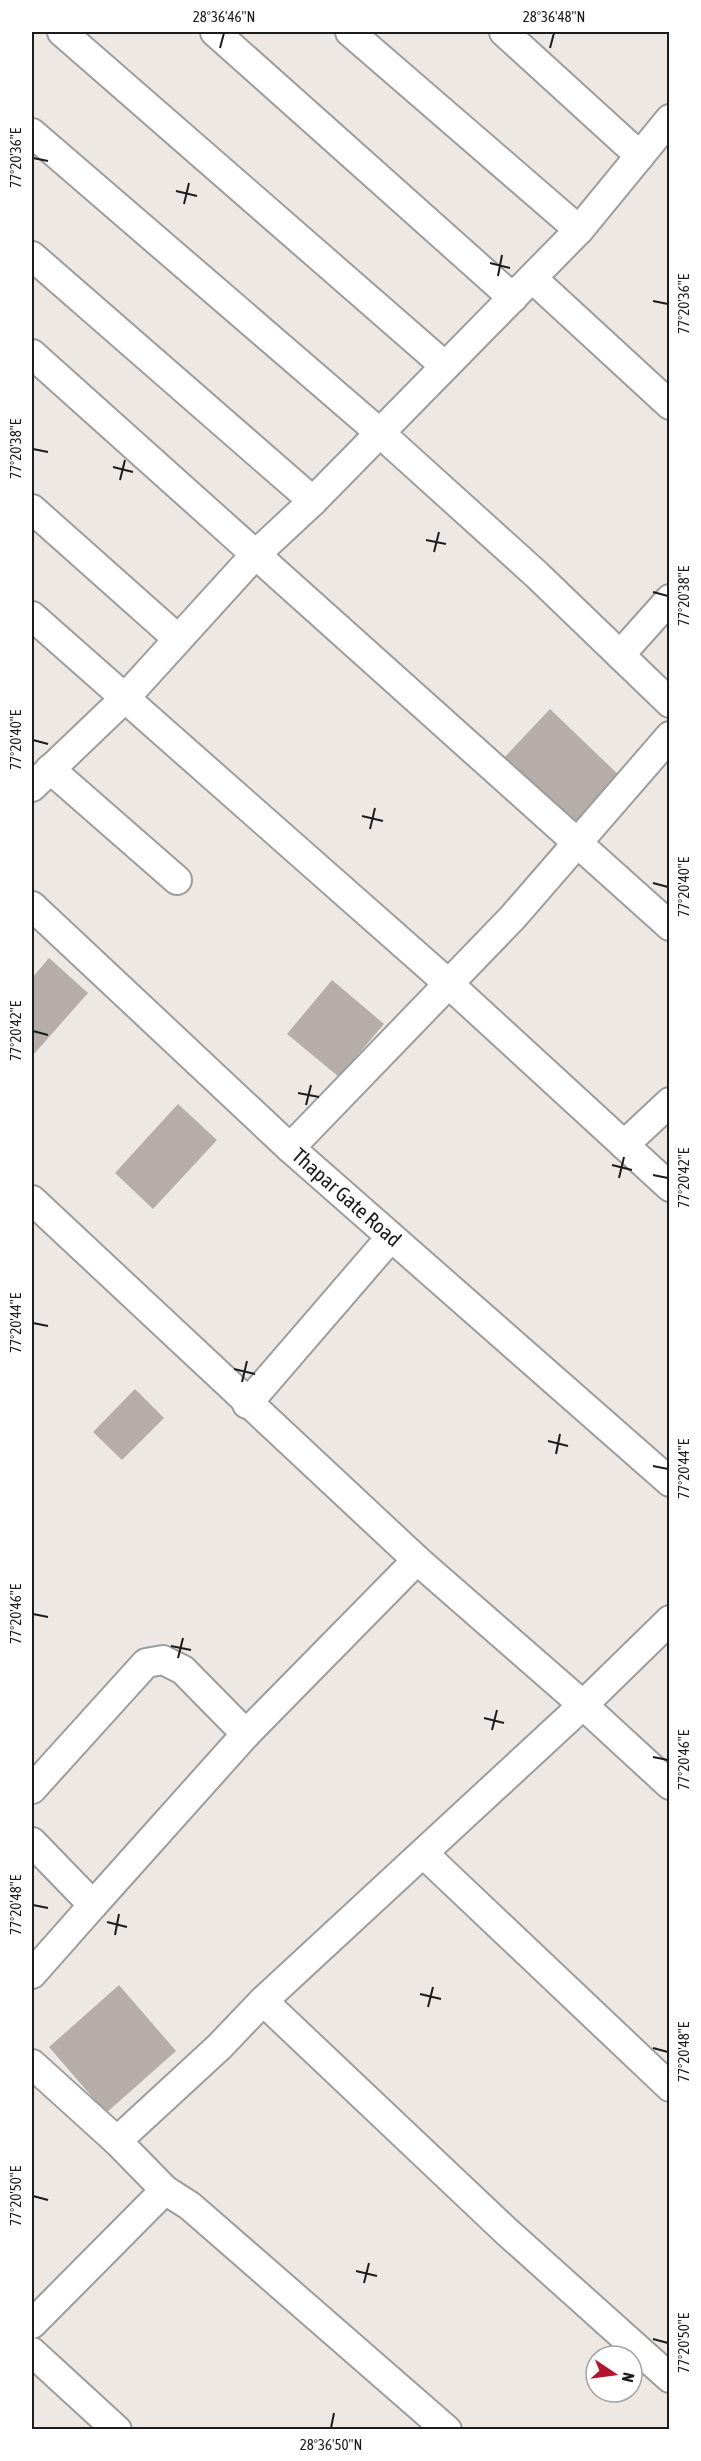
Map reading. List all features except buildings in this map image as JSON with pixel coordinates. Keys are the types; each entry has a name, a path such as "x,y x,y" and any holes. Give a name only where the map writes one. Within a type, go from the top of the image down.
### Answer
{"street":[{"path":"62,32 445,366"},
{"path":"215,32 523,288 669,405"},
{"path":"350,32 579,230"},
{"path":"177,880 39,773 123,699 255,556 313,501 579,230 658,142 504,32"},
{"path":"32,133 380,433 536,574 669,703"},
{"path":"32,256 313,501"},
{"path":"32,354 255,556 579,842 669,926"},
{"path":"32,509 178,639"},
{"path":"620,655 669,599"},
{"path":"32,616 123,699 450,984 669,1187"},
{"path":"290,1148 450,984 579,842 669,736"},
{"name":"Thapar Gate Road","path":"32,906 290,1148 669,1482"},
{"path":"624,1145 669,1102"},
{"path":"32,1200 247,1404 417,1560 583,1705 669,1785"},
{"path":"247,1404 391,1237"},
{"path":"32,1974 246,1734 417,1560"},
{"path":"117,2141 219,2047 263,2001 583,1705 669,1620"},
{"path":"32,1789 146,1663 163,1660 183,1670 246,1734"},
{"path":"32,1842 93,1905"},
{"path":"424,1854 669,2087"},
{"path":"263,2001 506,2231 669,2378"},
{"path":"32,2064 117,2141 165,2190 190,2206 447,2430"},
{"path":"32,2324 165,2190"},
{"path":"32,2352 117,2430"}]}
